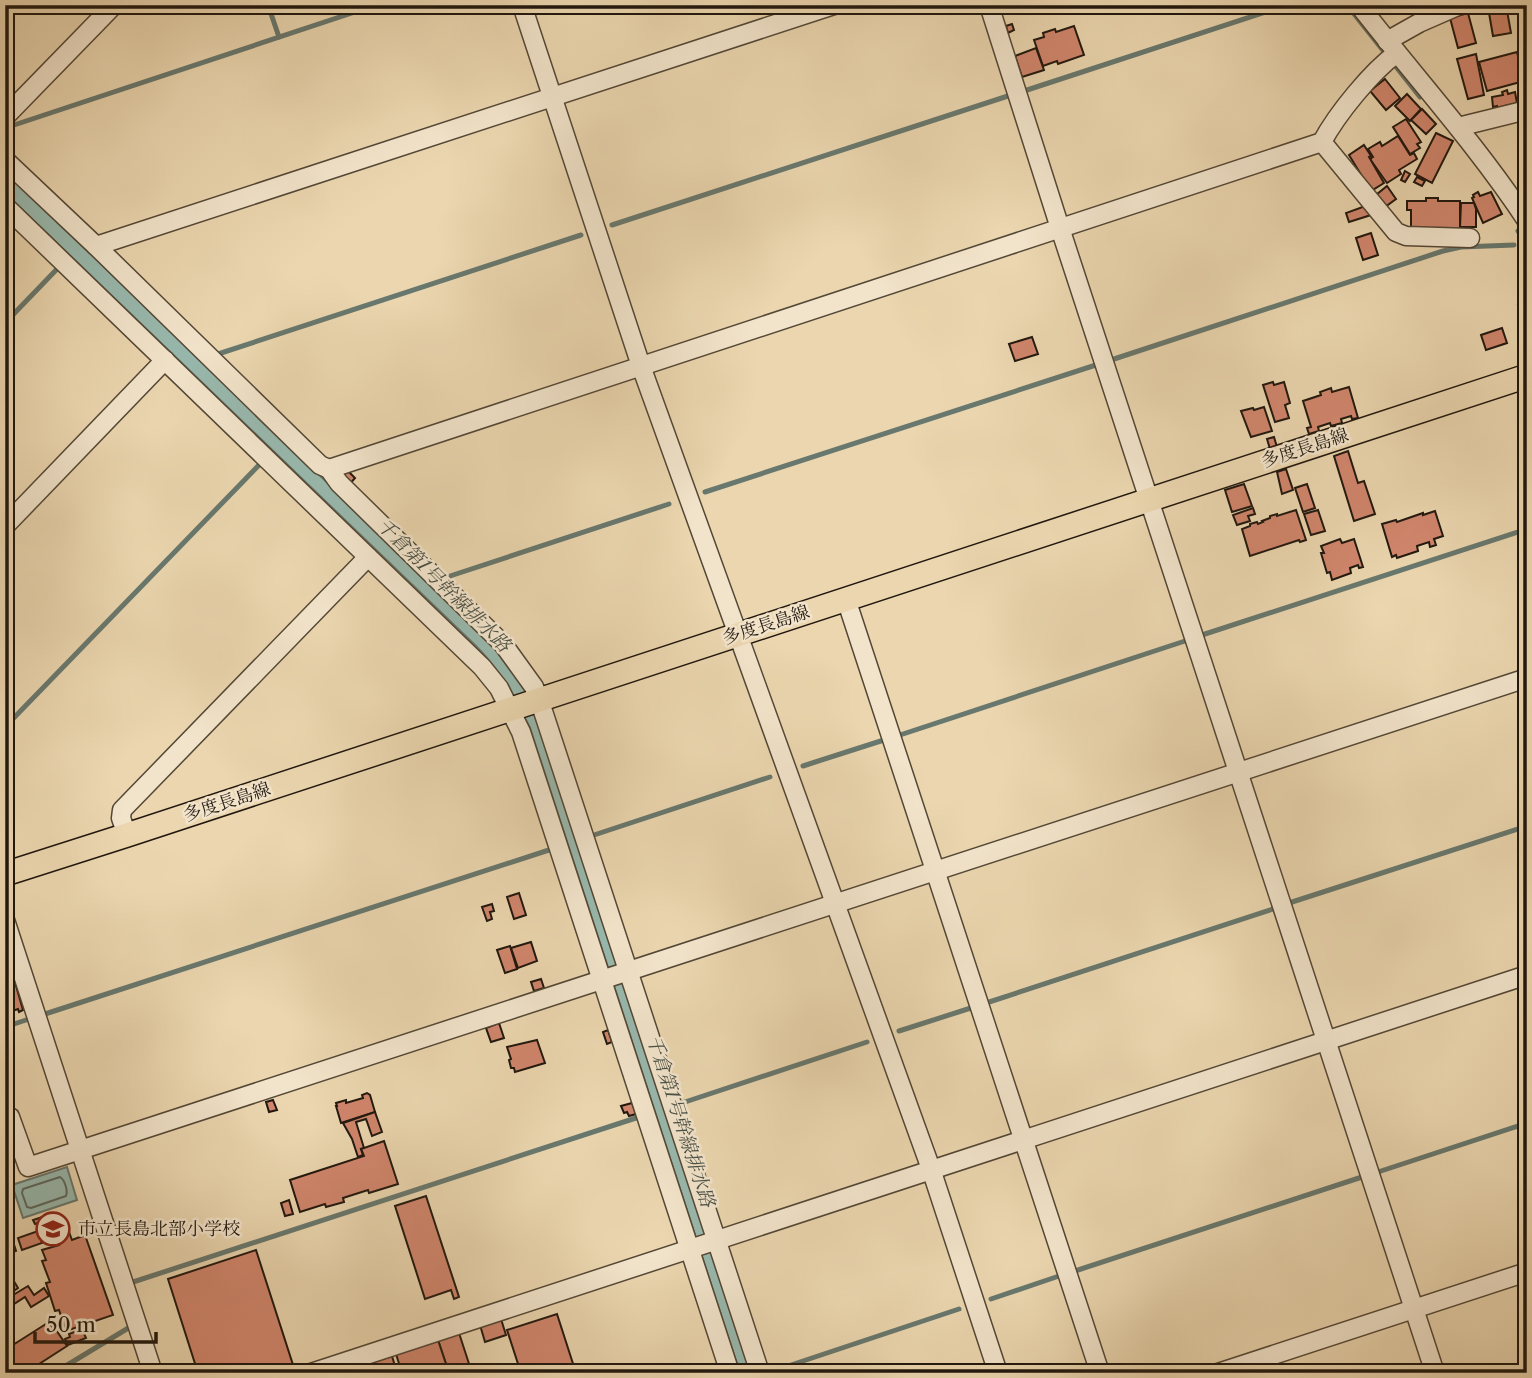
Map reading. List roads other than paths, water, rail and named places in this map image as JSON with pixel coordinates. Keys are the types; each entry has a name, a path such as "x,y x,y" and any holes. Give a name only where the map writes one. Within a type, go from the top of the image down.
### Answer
{"main road":[{"name":"多度長島線","path":"5,874 1527,376"}],"street":[{"path":"5,117 114,5"},
{"path":"522,5 641,366 931,1169 998,1373"},
{"path":"96,246 834,5"},
{"path":"989,5 1435,1373"},
{"path":"1359,5 1390,54 1458,127 1504,186 1527,221"},
{"path":"329,469 1322,142 1330,127 1419,23 1460,5"},
{"path":"1458,127 1527,110"},
{"path":"1322,142 1396,232 1405,236 1471,238"},
{"path":"5,160 320,465 329,469 339,483 503,644 534,687 525,704 521,732 604,979 730,1373"},
{"path":"5,206 482,667 499,688 525,704 626,971 760,1373"},
{"path":"5,526 165,360"},
{"path":"127,835 121,818 122,810 368,557"},
{"path":"846,599 1100,1373"},
{"path":"5,1119 10,1117 28,1167 1527,678"},
{"path":"5,920 153,1373"},
{"path":"311,1373 1527,975"},
{"path":"1218,1373 1527,1272"}],"water":[{"path":"5,171 491,641 524,686 533,702 753,1373 740,1373 530,728 506,685 476,646 5,193"},
{"path":"67,1167 77,1200 23,1218 12,1185"}],"waterway":[{"path":"268,5 279,37"},
{"path":"5,128 376,5"},
{"path":"1024,91 1287,5"},
{"path":"1347,5 1420,97"},
{"path":"612,225 1011,95"},
{"path":"1518,231 1527,246"},
{"path":"215,355 581,235"},
{"path":"1111,360 1443,251 1461,247 1514,245"},
{"path":"5,323 58,268"},
{"path":"705,492 1099,364"},
{"path":"5,727 260,464"},
{"name":"千倉第1号幹線排水路","path":"447,577 669,504"},
{"path":"1202,635 1527,529"},
{"path":"897,736 1188,640"},
{"path":"803,766 887,739"},
{"path":"591,836 770,777"},
{"path":"1289,903 1527,826"},
{"path":"45,1014 552,849"},
{"path":"983,1004 1276,908"},
{"path":"899,1031 974,1007"},
{"path":"5,1027 29,1019"},
{"name":"千倉第1号幹線排水路","path":"679,1104 867,1042"},
{"path":"133,1282 639,1117"},
{"path":"1378,1172 1527,1123"},
{"path":"1072,1272 1362,1177"},
{"path":"991,1299 1062,1275"},
{"path":"767,1373 959,1309"},
{"path":"54,1373 130,1327 129,1324"}],"place":[{"name":"市立長島北部小学校","path":"53,1229"}]}
